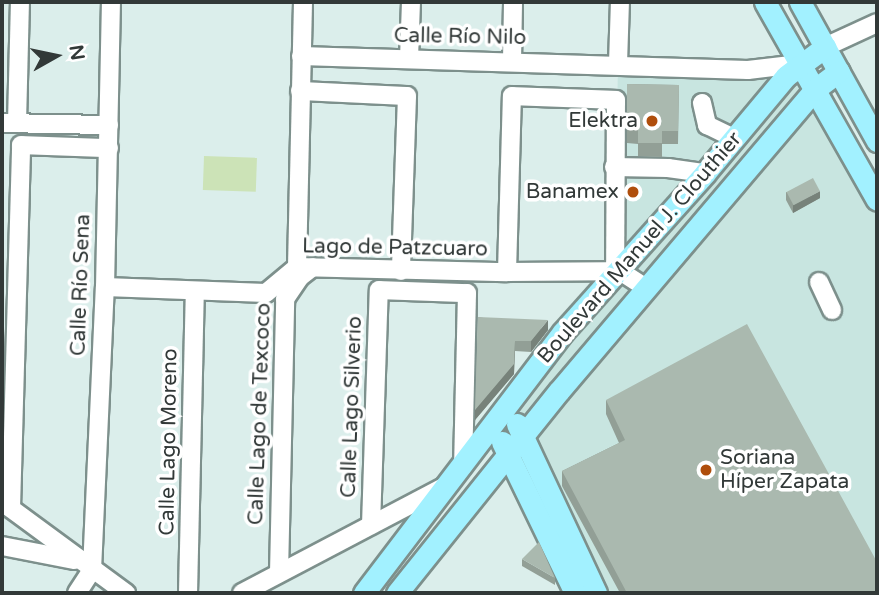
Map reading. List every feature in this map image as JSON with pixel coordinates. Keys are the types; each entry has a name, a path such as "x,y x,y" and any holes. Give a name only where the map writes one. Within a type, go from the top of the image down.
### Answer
{"main road":[{"path":"765,2 877,200"},
{"path":"800,2 877,141"},
{"name":"Boulevard Manuel J. Clouthier","path":"364,593 508,408 563,332 799,64 825,47"},
{"name":"Boulevard Manuel J. Clouthier","path":"397,593 508,453 814,90 839,71"},
{"path":"508,408 596,593"},
{"path":"493,425 569,589"}],"street":[{"path":"20,2 9,123 108,125"},
{"name":"Calle Río Sena","path":"85,566 105,288 111,2"},
{"path":"303,2 300,91 305,267"},
{"path":"409,59 411,2"},
{"path":"512,61 513,2"},
{"path":"618,64 620,2"},
{"path":"825,47 877,23"},
{"name":"Calle Río Nilo","path":"301,56 748,70 799,64"},
{"path":"300,91 407,96 401,271"},
{"path":"507,272 512,96 616,100 614,167 617,271 648,289"},
{"path":"702,103 707,125 734,138"},
{"path":"108,148 21,145 6,505 85,566 126,593"},
{"path":"614,167 705,173"},
{"name":"Lago de Patzcuaro","path":"266,293 305,267 401,271 617,271"},
{"name":"Calle Lago de Texcoco","path":"279,573 284,305 305,267"},
{"path":"819,282 832,310"},
{"path":"105,288 195,292 290,291"},
{"name":"Lago de Patzcuaro","path":"379,290 467,293 463,466"},
{"name":"Calle Lago Silverio","path":"371,525 379,290"},
{"name":"Calle Lago Moreno","path":"188,593 195,292"},
{"path":"242,593 447,486"},
{"path":"2,546 85,566"},
{"path":"77,593 85,566"}],"shaded area":[{"path":"618,64 798,64 877,203 877,593 580,593 493,425 614,278"}],"green space":[{"path":"204,156 257,158 256,192 203,190"}],"building":[{"name":"Elektra","path":"627,84 679,85 678,131 662,131 662,143 638,143 638,130 627,130"},
{"path":"813,178 820,191 794,205 787,192"},
{"path":"478,317 548,320 531,341 515,341 514,364 475,410"},
{"name":"Soriana Híper Zapata","path":"747,324 877,562 877,593 627,593 562,471 625,440 606,400"},
{"path":"539,542 555,578 522,559"}],"place":[{"name":"Elektra","path":"652,121"},
{"name":"Banamex","path":"633,192"},
{"name":"Soriana Híper Zapata","path":"706,470"}]}
